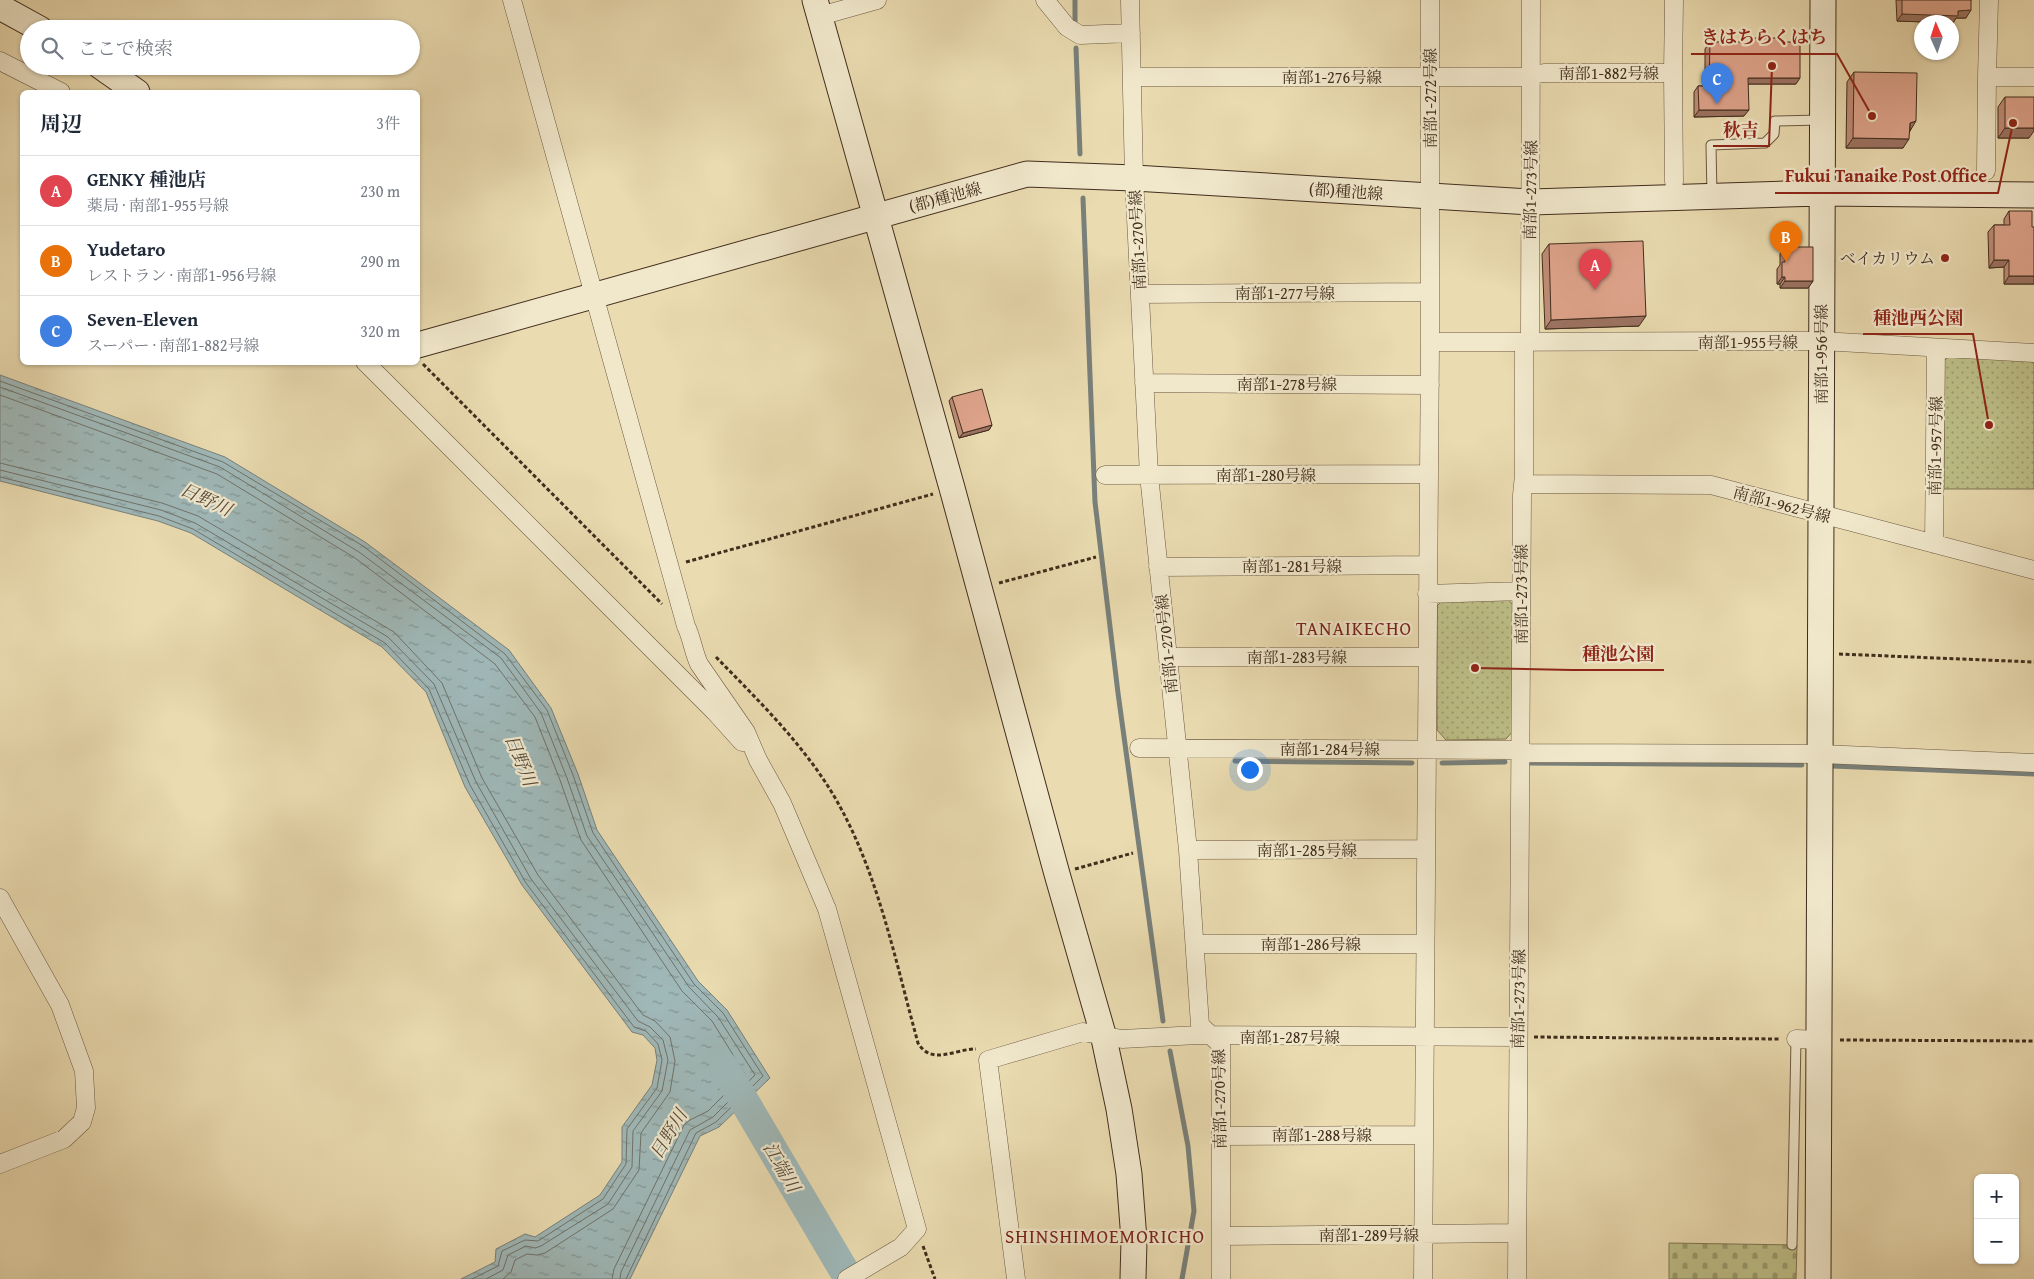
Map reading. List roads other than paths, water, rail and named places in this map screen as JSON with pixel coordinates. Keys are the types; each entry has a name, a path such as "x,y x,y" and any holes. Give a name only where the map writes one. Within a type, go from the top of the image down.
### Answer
{"street":[{"path":"512,0 694,651 699,664 746,732 758,760 782,803 827,909 917,1229 901,1247 847,1279"},
{"path":"877,0 817,8 1103,1034 1119,1109 1129,1174 1134,1240 1132,1279"},
{"path":"1045,0 1067,27 1080,35 1131,33"},
{"name":"南部1-270号線","path":"1130,0 1134,178 1149,475 1188,850 1196,944 1200,1025 1221,1045 1220,1279"},
{"name":"南部1-272号線","path":"1424,1279 1425,849 1430,385 1430,0"},
{"name":"南部1-273号線","path":"1517,1279 1521,592 1524,342 1530,336 1531,0"},
{"name":"南部1-882号線","path":"1531,76 1544,73 1674,73 1674,0"},
{"name":"南部1-956号線","path":"1818,1279 1808,1039 1821,754 1820,514 1823,0"},
{"path":"1986,171 1989,0"},
{"path":"0,7 24,20"},
{"path":"0,61 20,71"},
{"path":"1674,73 1674,182"},
{"path":"28,75 57,90"},
{"path":"113,75 134,90"},
{"name":"南部1-276号線","path":"1132,77 1531,76"},
{"path":"1987,77 2034,76"},
{"name":"(都)種池線","path":"420,344 1027,174 1134,178 1531,202 1821,193 2034,195"},
{"name":"南部1-277号線","path":"1140,294 1430,292"},
{"name":"南部1-955号線","path":"1430,342 1821,341 2034,353"},
{"name":"南部1-957号線","path":"1934,544 1936,348"},
{"path":"368,365 715,712 758,760"},
{"name":"南部1-278号線","path":"1144,383 1430,385"},
{"name":"南部1-280号線","path":"1105,475 1428,474"},
{"name":"南部1-962号線","path":"1523,484 1711,485 2034,570"},
{"name":"南部1-281号線","path":"1158,566 1427,565"},
{"path":"1427,594 1521,592"},
{"name":"南部1-283号線","path":"1168,656 1427,657"},
{"name":"南部1-284号線","path":"1139,748 1511,750 1529,753 1821,754 2034,763"},
{"name":"南部1-285号線","path":"1188,850 1425,849"},
{"path":"0,898 60,1005 84,1071 86,1108 82,1122 64,1139 0,1164"},
{"name":"南部1-286号線","path":"1196,944 1425,944"},
{"name":"南部1-287号線","path":"1016,1279 988,1060 1083,1032 1103,1034 1122,1039 1212,1036 1518,1037"},
{"name":"南部1-288号線","path":"1221,1136 1424,1135"},
{"name":"南部1-289号線","path":"1221,1236 1518,1233"}],"lane":[{"path":"1712,196 1711,145 1765,143 1774,134 1774,121 1822,120"},
{"path":"1792,1245 1808,1039"}],"water":[{"name":"日野川","path":"0,375 225,457 365,542 509,650 551,708 578,774 597,830 698,981 727,1010 770,1078 719,1127 700,1136 630,1279 461,1279 495,1262 496,1249 525,1234 535,1237 600,1195 622,1162 622,1127 652,1085 657,1060 655,1048 643,1035 632,1032 522,885 465,787 426,692 382,647 191,533 158,521 0,481"}],"waterway":[{"path":"1075,0 1075,28"},
{"path":"1076,48 1080,154"},
{"path":"1083,198 1095,502 1118,693 1163,1021"},
{"path":"1235,761 1412,763"},
{"path":"1442,763 1505,762"},
{"path":"1529,763 1802,765"},
{"path":"1832,766 2034,774"},
{"path":"1170,1051 1188,1146 1194,1211 1182,1279"},
{"name":"江端川","path":"724,1067 849,1279"}],"place":[{"name":"秋吉","path":"1772,66"},
{"name":"Seven-Eleven","path":"1717,104"},
{"name":"きはちらくはち","path":"1872,116"},
{"name":"Fukui Tanaike Post Office","path":"2013,123"},
{"name":"ベイカリウム","path":"1945,258"},
{"name":"Yudetaro","path":"1786,262"},
{"name":"GENKY 種池店","path":"1595,290"},
{"name":"種池西公園","path":"1989,425"},
{"name":"種池公園","path":"1475,668"}],"district":[{"name":"TANAIKECHO","path":"1354,628"},
{"name":"SHINSHIMOEMORICHO","path":"1105,1236"}]}
